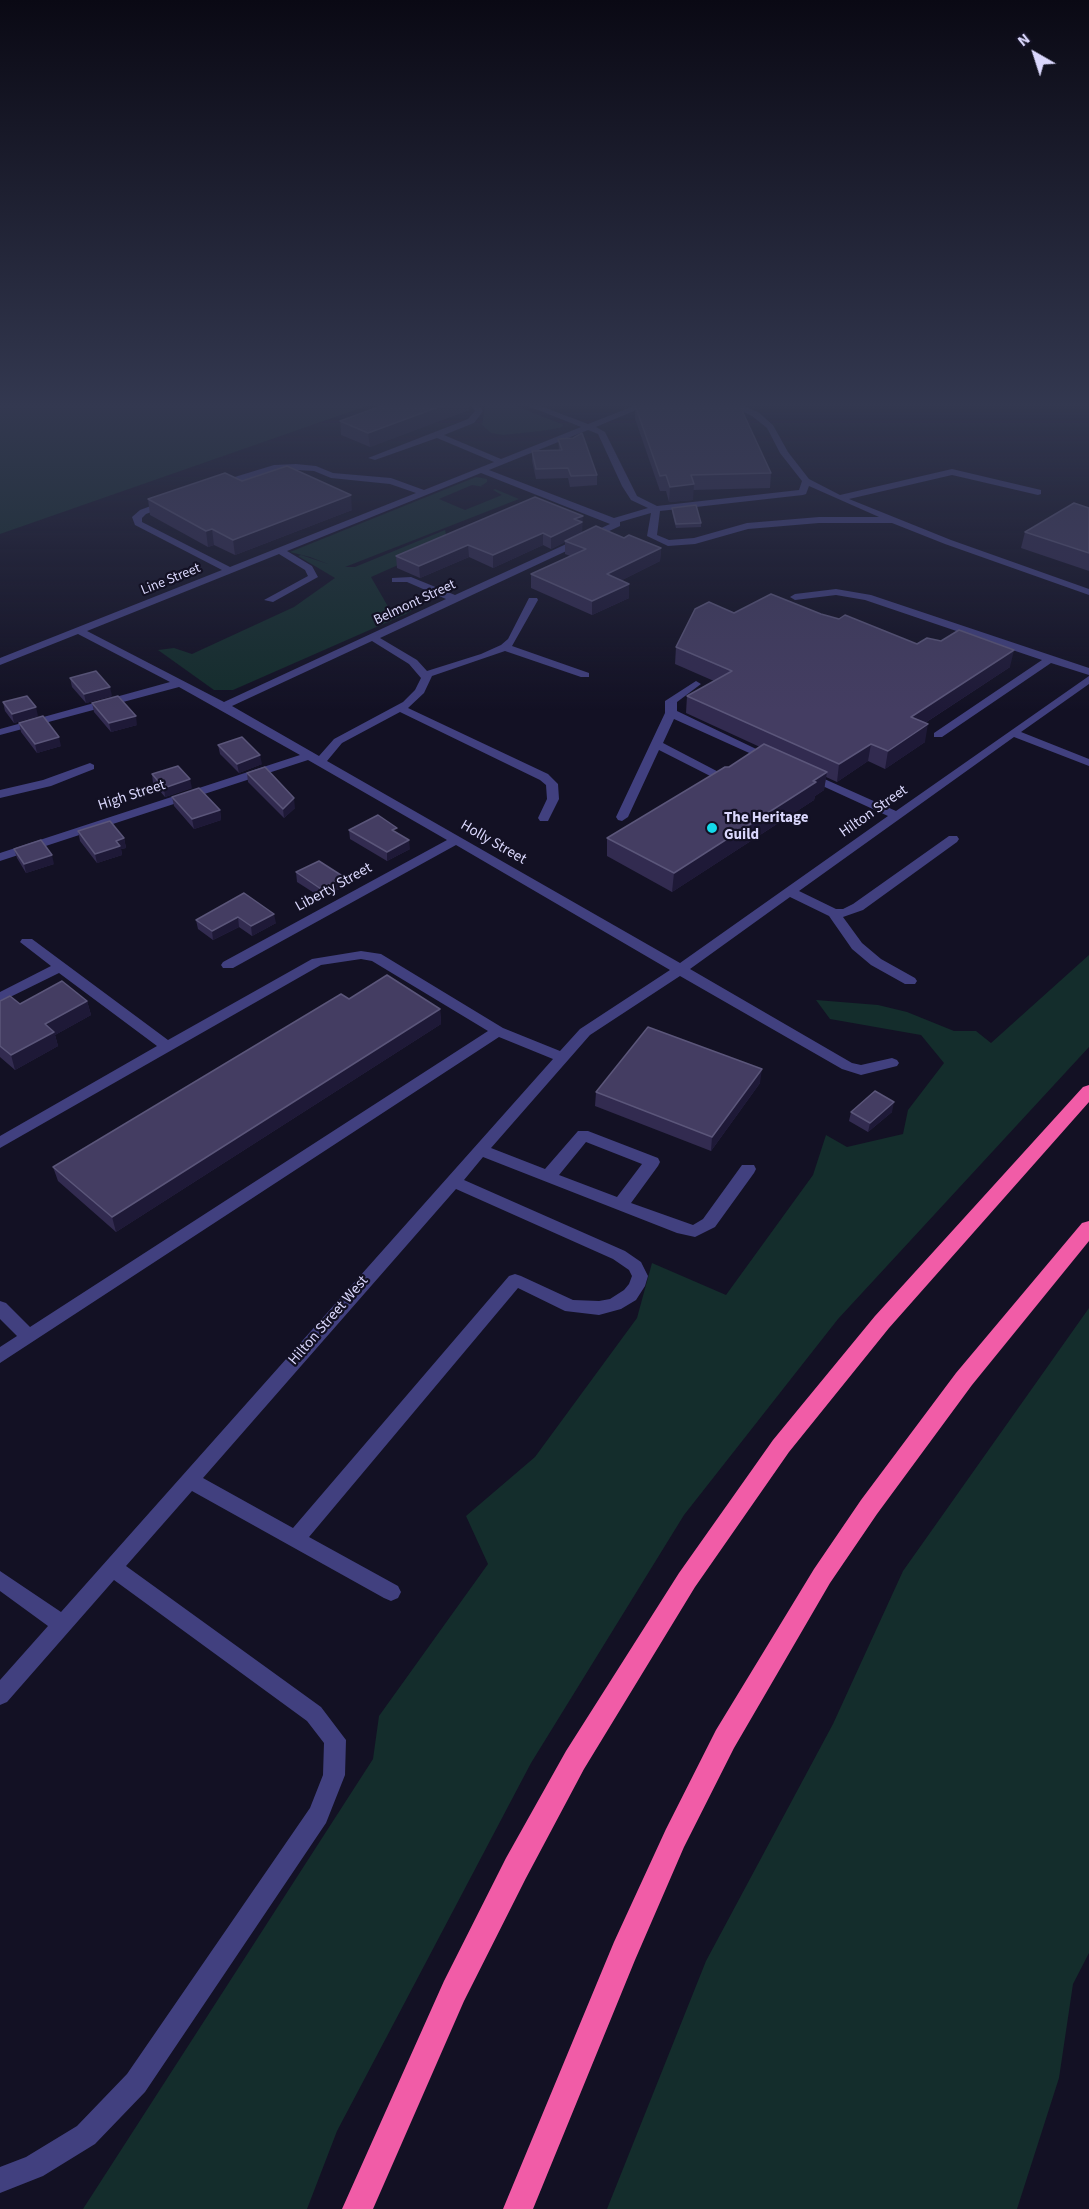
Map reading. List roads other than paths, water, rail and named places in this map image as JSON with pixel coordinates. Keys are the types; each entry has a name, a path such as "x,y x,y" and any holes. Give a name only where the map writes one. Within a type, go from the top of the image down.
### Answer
{"highway":[{"path":"357,2209 454,1991 516,1868 575,1760 680,1590 774,1455 882,1322 1089,1091"},
{"path":"518,2209 624,1952 675,1838 725,1740 822,1576 869,1507 964,1379 1089,1228"}],"street":[{"path":"161,505 143,512 137,517 138,523 231,571"},
{"name":"Line Street","path":"0,662 394,505"},
{"path":"572,505 615,522"},
{"path":"650,505 656,508 652,536 668,543 695,541 747,526 819,520 892,520"},
{"name":"Belmont Street","path":"224,706 615,522 656,508 683,505"},
{"path":"856,505 1089,592"},
{"path":"269,600 313,577 309,568 281,551"},
{"path":"395,580 408,579 454,599"},
{"path":"795,597 836,592 867,597 1089,672"},
{"path":"424,675 485,656 506,646 512,640 534,600"},
{"name":"Holly Street","path":"80,631 224,706 847,1066 861,1070 892,1063"},
{"path":"314,759 338,741 400,708 420,691 427,677 413,662 372,637"},
{"path":"506,646 585,675"},
{"path":"938,735 1050,659"},
{"path":"0,732 180,683"},
{"path":"622,817 671,712 671,701 696,684"},
{"name":"Hilton Street","path":"678,970 1086,684"},
{"path":"400,708 544,777 552,784 554,799 544,818"},
{"path":"671,712 779,762"},
{"path":"1013,733 1089,763"},
{"path":"656,744 726,779"},
{"name":"High Street","path":"0,856 314,759"},
{"path":"0,794 47,783 90,767"},
{"path":"800,772 897,816"},
{"path":"790,892 834,913 845,913 858,907 953,839"},
{"name":"Liberty Street","path":"228,964 456,840"},
{"path":"834,913 857,946 876,962 910,981"},
{"path":"27,942 167,1047"},
{"path":"0,1143 317,962 361,955 376,957 389,964 498,1031 562,1057"},
{"path":"0,998 60,966"},
{"name":"Hilton Street West","path":"0,1695 585,1032 678,970"},
{"path":"0,1356 498,1031"},
{"path":"548,1177 583,1135 652,1162 620,1205"},
{"path":"480,1150 677,1227 695,1231 710,1223 748,1169"},
{"path":"295,1539 515,1280 571,1306 599,1308 615,1304 630,1295 638,1286 640,1276 635,1266 619,1255 452,1181"},
{"path":"0,1308 30,1337"},
{"path":"189,1480 391,1592"},
{"path":"0,2180 34,2167 86,2135 136,2084 318,1815 334,1775 335,1740 314,1714 112,1567"},
{"path":"0,1580 62,1624"}],"place":[{"name":"The Heritage Guild","path":"712,828"}]}
